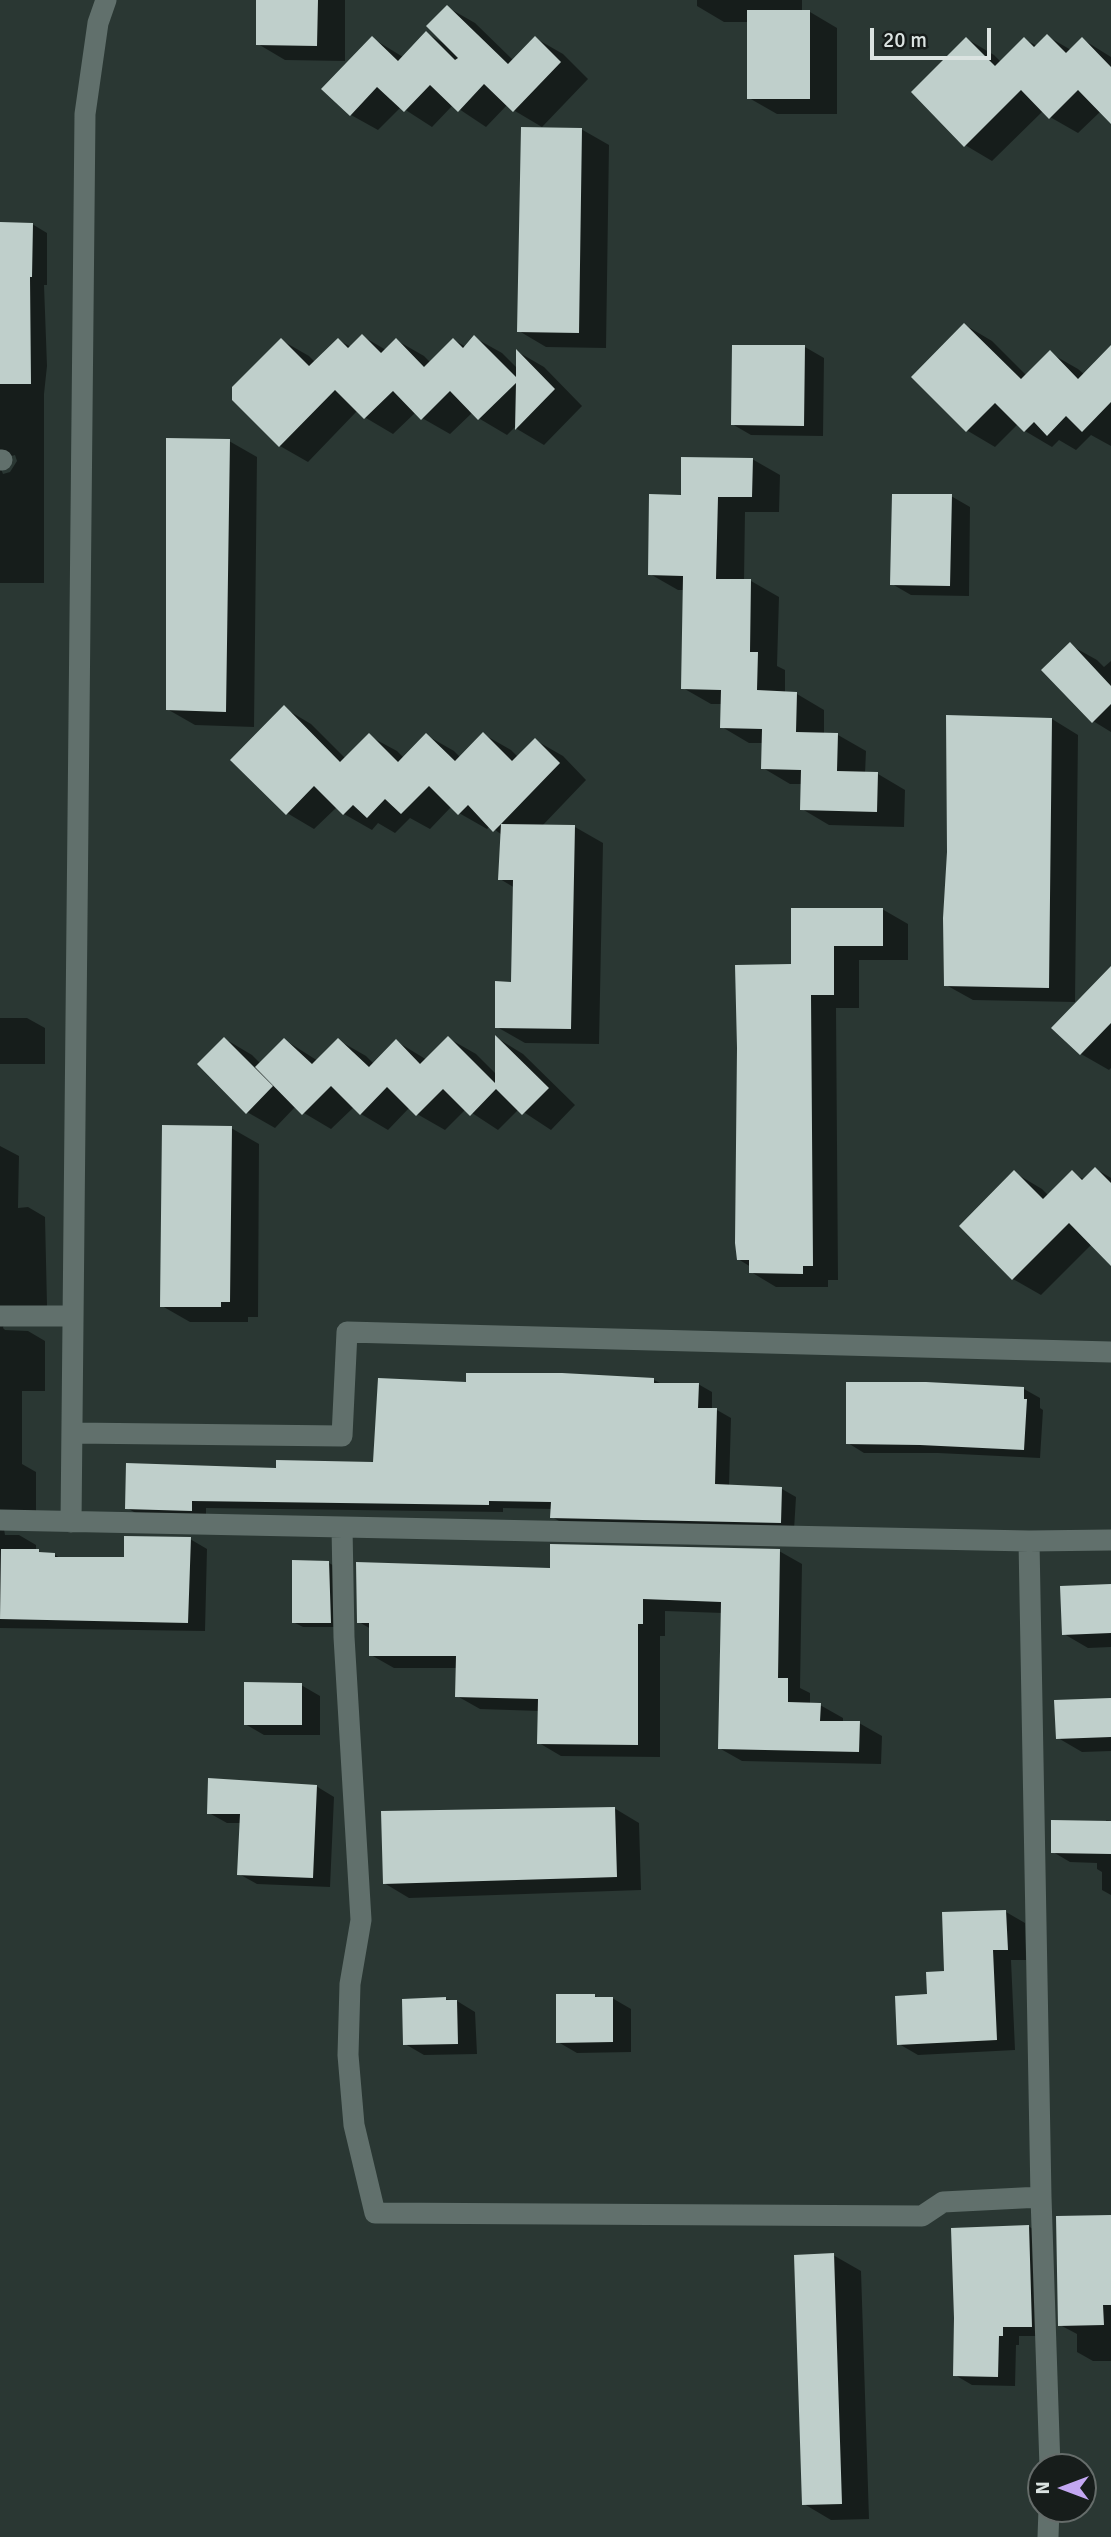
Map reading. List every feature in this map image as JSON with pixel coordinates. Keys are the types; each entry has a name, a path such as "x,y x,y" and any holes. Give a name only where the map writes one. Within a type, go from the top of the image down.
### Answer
{"street":[{"path":"71,1522 85,114 97,23 106,0"},
{"path":"0,1316 73,1316"},
{"path":"73,1433 342,1436 347,1332 1111,1352"},
{"path":"0,1520 1029,1541 1111,1540"},
{"path":"342,1527 344,1637 361,1920 350,1984 348,2055 354,2125 375,2213 922,2216 943,2202 1041,2197"},
{"path":"1029,1541 1041,2197 1050,2453"}],"building":[{"path":"256,0 318,0 317,46 256,45"},
{"path":"447,5 508,64 535,36 561,62 513,112 484,84 458,112 430,85 404,112 377,87 350,116 321,89 372,36 398,61 426,31 455,60 458,58 426,26"},
{"path":"747,10 810,10 810,99 747,99"},
{"path":"1047,34 1066,53 1082,37 1111,67 1111,124 1078,90 1049,119 1021,90 964,147 911,92 966,37 995,66 1024,37 1034,47"},
{"path":"521,127 582,128 579,333 517,332"},
{"path":"0,222 33,223 30,277 31,384 0,384"},
{"path":"964,323 1021,379 1050,350 1078,379 1111,345 1111,402 1082,432 1066,416 1047,436 1034,422 1024,432 995,403 966,432 911,377"},
{"path":"362,334 381,353 396,338 424,367 453,338 463,348 474,335 516,377 516,349 555,389 515,430 516,383 478,420 450,391 421,420 393,391 364,419 335,390 279,447 232,400 232,387 281,338 309,366 338,338 348,348"},
{"path":"732,345 805,345 804,426 731,425"},
{"path":"166,438 230,439 226,712 166,710"},
{"path":"681,457 753,458 752,497 718,497 716,579 751,579 750,652 758,652 757,690 797,692 796,732 838,733 837,771 878,772 877,812 800,810 801,770 761,769 762,729 720,728 721,690 681,689 683,576 648,575 649,494 681,495"},
{"path":"892,494 952,494 950,586 890,585"},
{"path":"1070,642 1111,686 1111,704 1092,723 1041,670"},
{"path":"284,705 340,762 369,733 398,762 426,733 455,761 483,732 512,761 535,738 560,763 493,832 468,805 458,815 429,786 401,814 385,799 367,818 353,805 343,815 314,786 286,815 230,760"},
{"path":"946,715 1052,718 1049,988 944,986"},
{"path":"501,824 575,825 571,1029 495,1028 495,981 511,982 513,880 498,880"},
{"path":"791,908 883,908 883,946 834,946 834,995 811,995 813,1266 803,1266 803,1274 749,1273 749,1260 737,1260 735,1243 735,965 791,964"},
{"path":"1111,966 1111,1023 1080,1055 1051,1028"},
{"path":"495,1035 549,1088 522,1115 496,1089 470,1116 443,1089 416,1116 387,1087 360,1115 331,1086 302,1115 255,1067 284,1038 312,1064 338,1038 369,1067 396,1039 420,1064 448,1036 495,1083"},
{"path":"224,1037 273,1086 246,1114 197,1064"},
{"path":"162,1125 232,1126 230,1302 221,1302 221,1307 160,1307"},
{"path":"1095,1167 1111,1183 1111,1266 1069,1223 1012,1280 959,1226 1014,1170 1043,1199 1072,1170 1082,1180"},
{"path":"466,1373 562,1373 654,1378 654,1383 699,1383 698,1408 717,1408 715,1484 782,1487 781,1523 550,1518 551,1502 489,1501 489,1505 192,1501 192,1511 125,1509 126,1463 276,1468 276,1460 373,1462 378,1378 466,1382"},
{"path":"846,1382 926,1382 1024,1387 1024,1399 1027,1399 1024,1450 846,1444"},
{"path":"124,1536 191,1537 188,1623 0,1619 1,1549 39,1549 39,1552 55,1553 55,1557 124,1557"},
{"path":"550,1544 780,1549 778,1678 788,1678 788,1702 821,1703 820,1721 860,1721 859,1752 718,1749 721,1602 643,1599 643,1624 638,1624 638,1745 537,1744 538,1699 455,1697 456,1656 369,1656 369,1623 357,1623 356,1562 550,1568"},
{"path":"292,1560 329,1561 331,1623 292,1623"},
{"path":"1111,1584 1111,1633 1062,1635 1060,1586"},
{"path":"244,1682 302,1683 302,1725 244,1725"},
{"path":"1111,1698 1111,1737 1056,1739 1054,1700"},
{"path":"208,1778 317,1785 313,1878 237,1875 240,1814 207,1814"},
{"path":"615,1807 617,1877 383,1884 381,1811"},
{"path":"1051,1820 1111,1821 1111,1854 1051,1853"},
{"path":"1006,1910 1008,1950 993,1950 997,2040 897,2045 895,1996 927,1994 926,1972 944,1971 942,1912"},
{"path":"556,1994 613,1997 613,2042 556,2043"},
{"path":"446,1997 446,2000 457,2000 458,2044 403,2045 402,1999"},
{"path":"1111,2215 1111,2305 1103,2305 1104,2325 1058,2326 1056,2216"},
{"path":"1029,2225 1032,2327 1003,2327 1003,2336 999,2336 998,2377 953,2376 951,2228"},
{"path":"834,2253 842,2504 802,2505 794,2255"}]}
